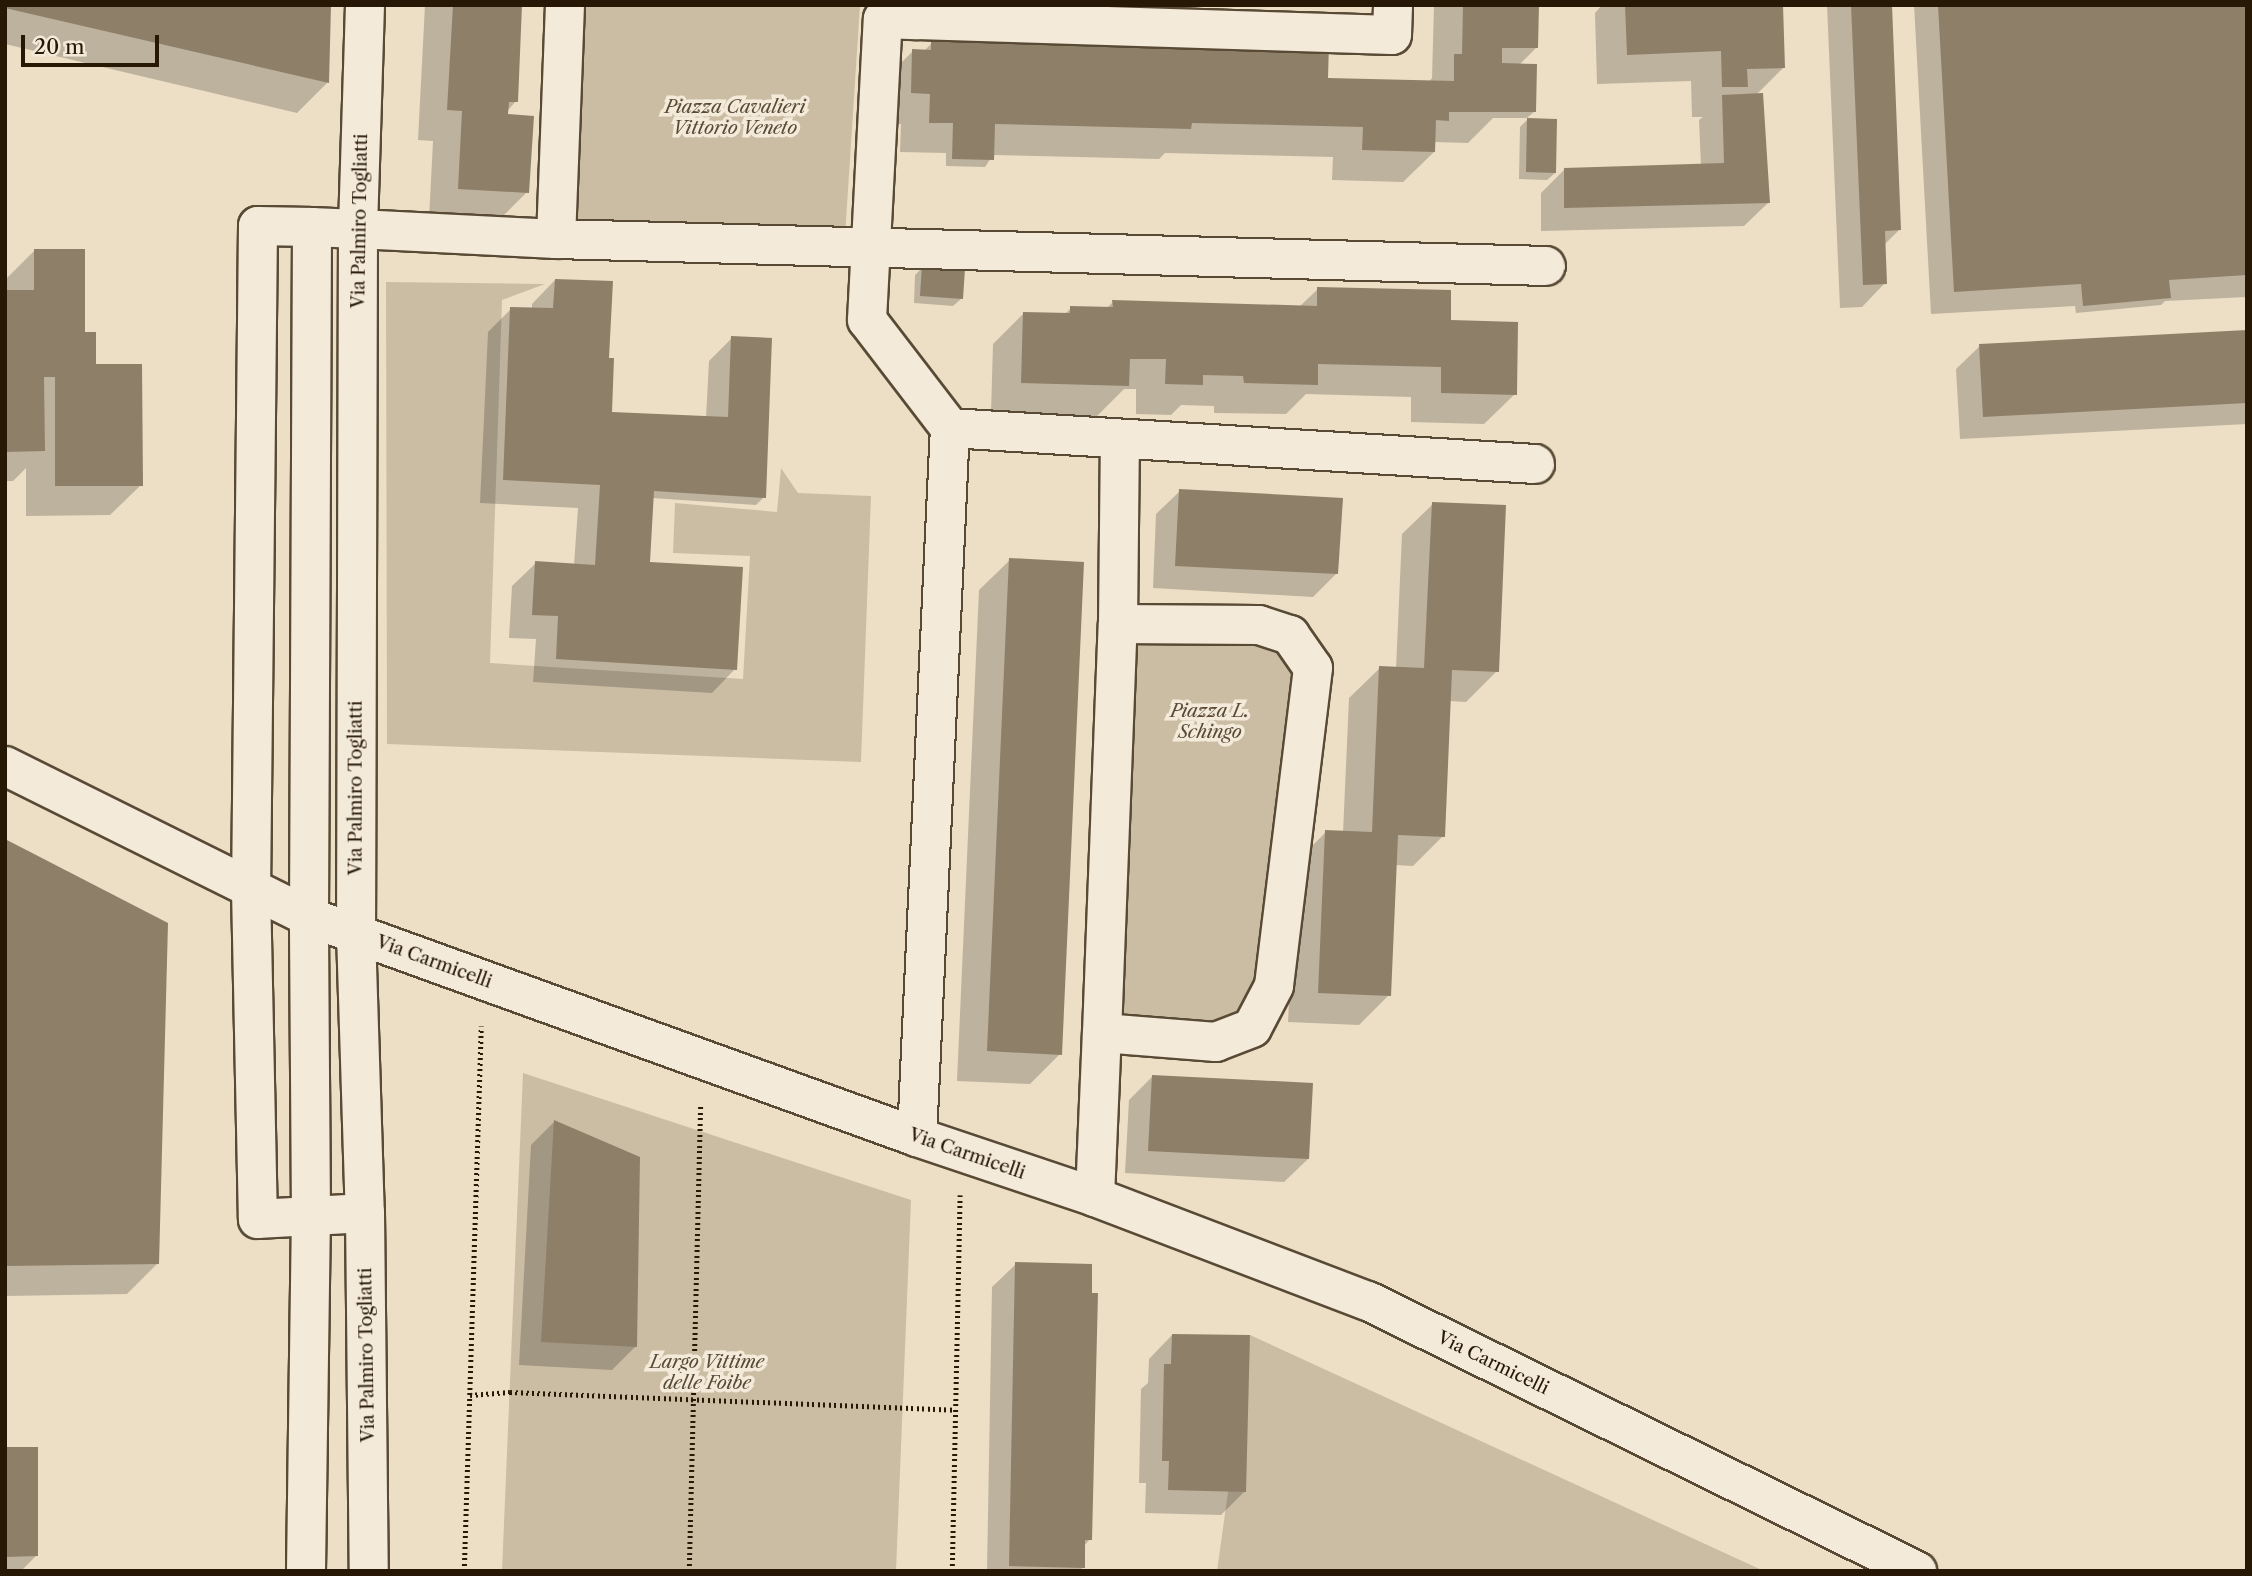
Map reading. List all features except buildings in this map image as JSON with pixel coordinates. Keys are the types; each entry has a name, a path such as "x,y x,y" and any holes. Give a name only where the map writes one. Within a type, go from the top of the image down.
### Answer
{"street":[{"name":"Via Palmiro Togliatti","path":"365,5 358,229 356,933 365,1213 369,1571"},
{"path":"556,239 565,5"},
{"path":"917,1137 950,428 867,320 868,248 883,19 918,13 1392,35 1393,5"},
{"path":"365,1213 258,1219 251,889 258,226 556,239 1546,265"},
{"path":"306,1571 311,1216 309,917 312,228"},
{"path":"950,428 1535,464"},
{"path":"1095,1197 1118,624 1120,440"},
{"path":"1102,1033 1216,1042 1252,1028 1273,986 1313,668 1290,635 1259,625 1118,624"},
{"name":"Via Carmicelli","path":"5,766 309,917 917,1137 1095,1197 1368,1301 1917,1571"}],"path":[{"path":"464,1571 481,1057 480,979"},
{"path":"689,1571 701,1059"},
{"path":"952,1571 961,1152"},
{"path":"470,1395 510,1392 955,1410"}],"green space":[{"name":"Piazza Cavalieri Vittorio Veneto","path":"582,5 860,5 845,236 570,224"},
{"path":"386,282 545,284 502,300 490,663 743,679 750,556 673,553 675,503 777,512 781,468 798,493 871,496 861,762 387,744"},
{"name":"Piazza L. Schingo","path":"1118,624 1259,625 1313,668 1252,1028 1102,1033"},
{"name":"Largo Vittime delle Foibe","path":"523,1073 911,1200 896,1571 502,1571"},
{"path":"1250,1335 1764,1571 1217,1571"}]}
